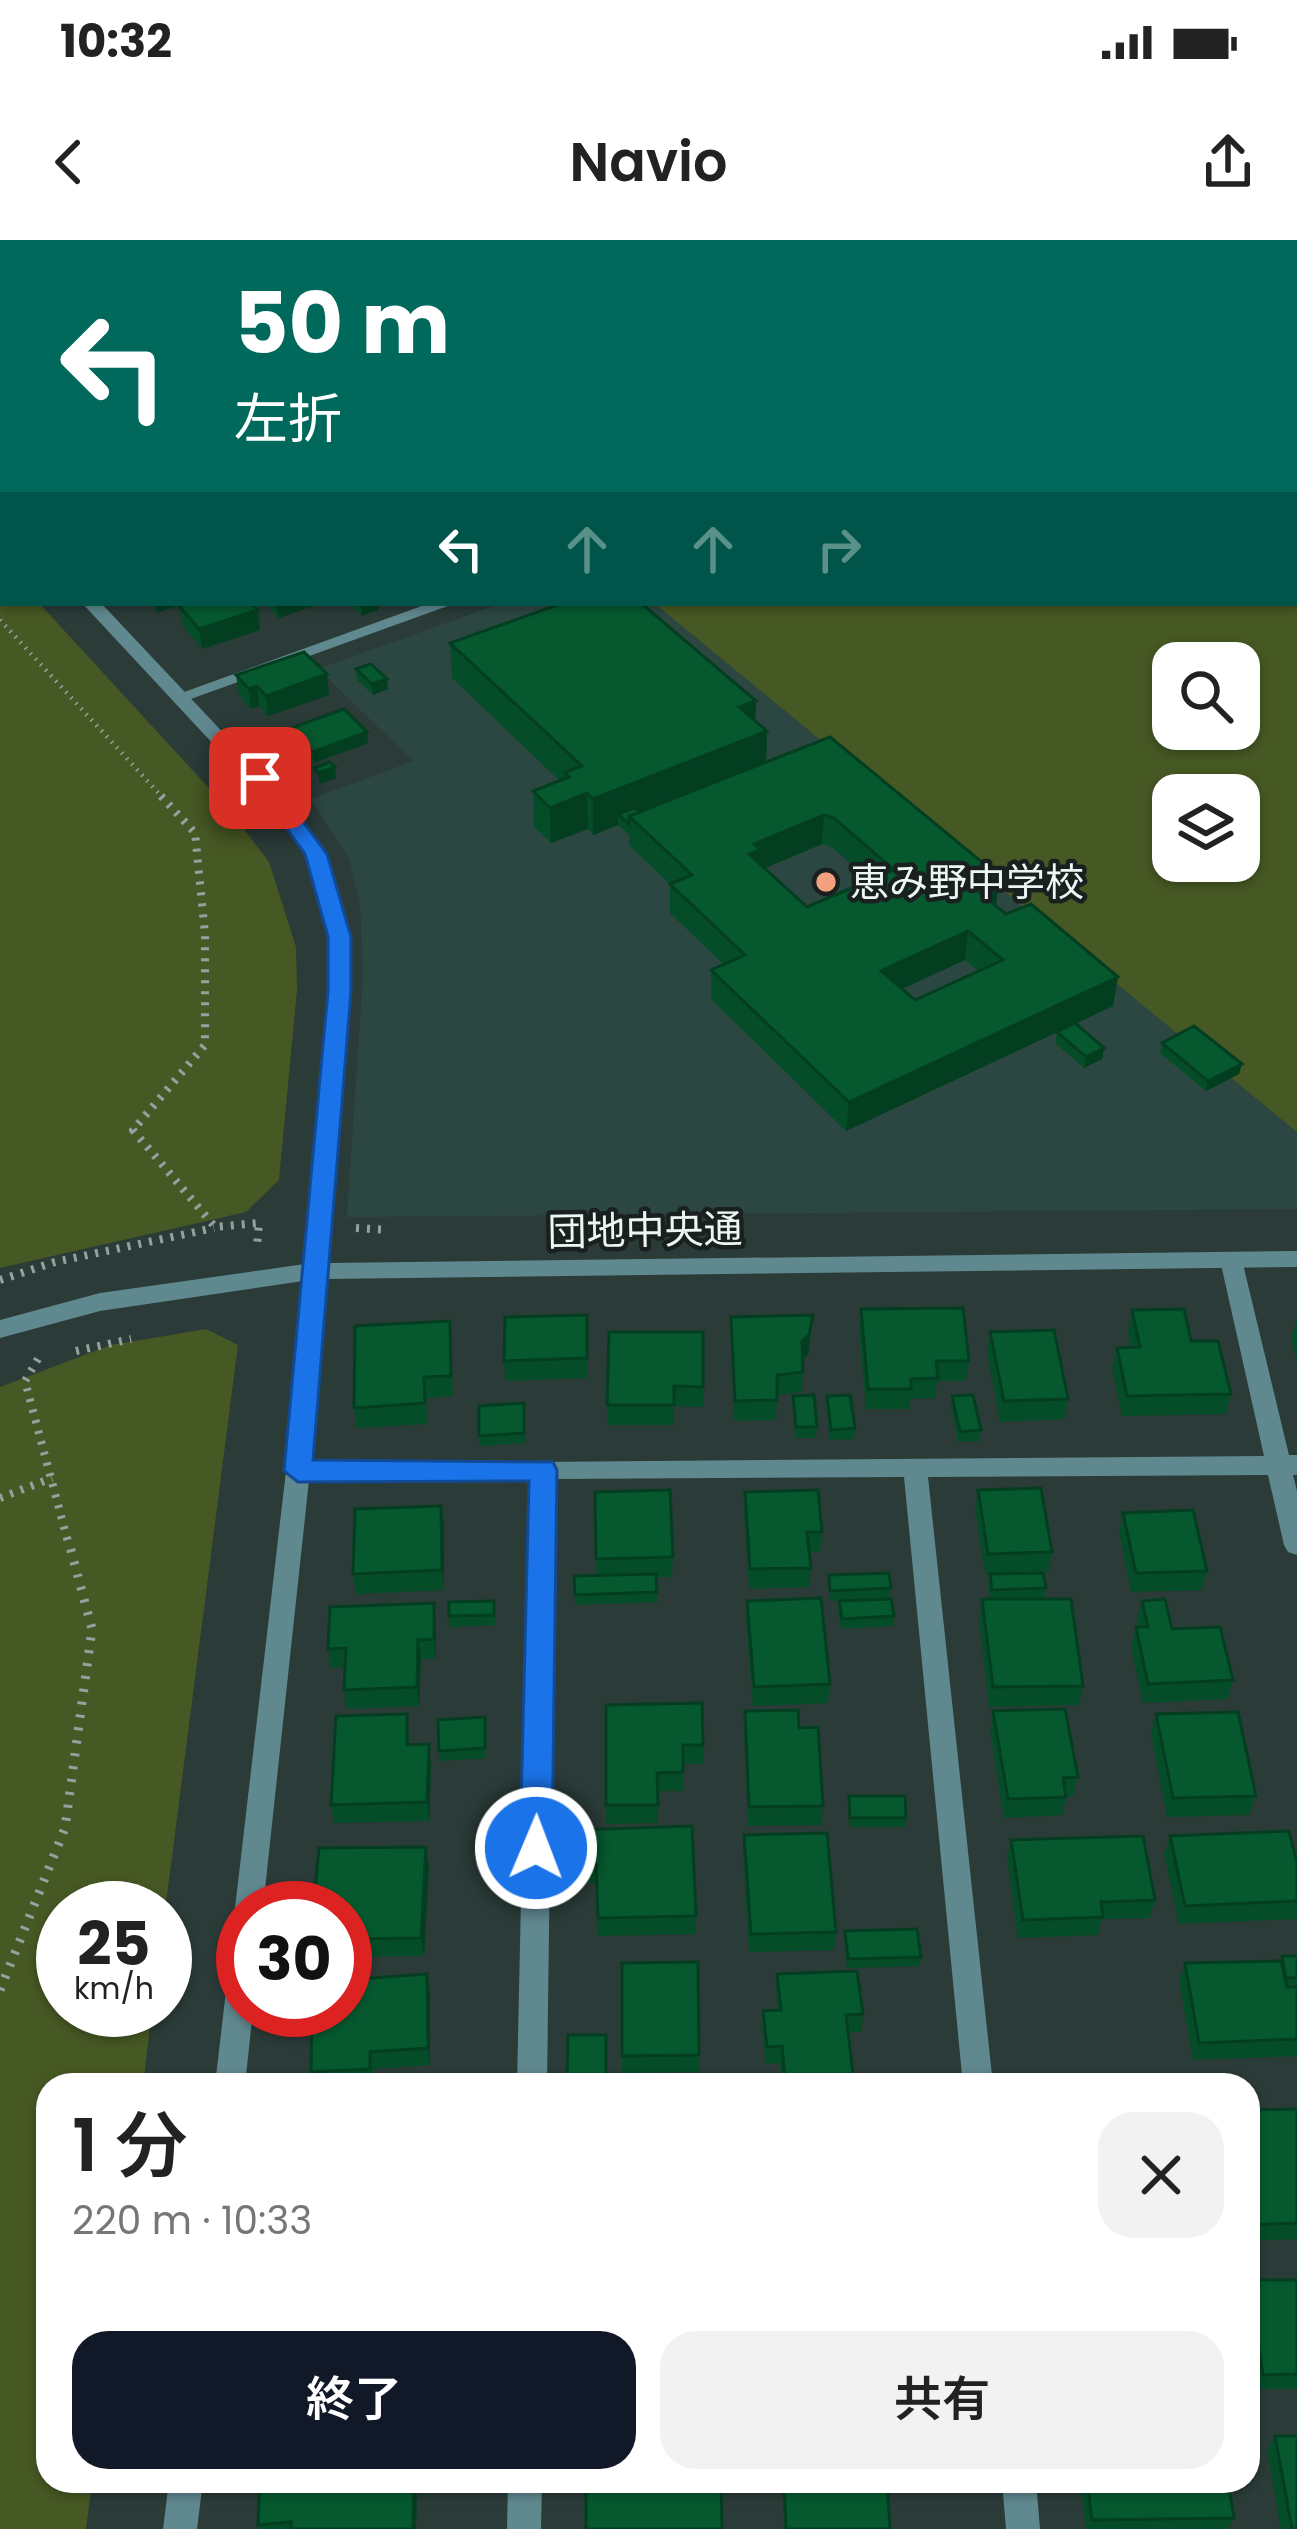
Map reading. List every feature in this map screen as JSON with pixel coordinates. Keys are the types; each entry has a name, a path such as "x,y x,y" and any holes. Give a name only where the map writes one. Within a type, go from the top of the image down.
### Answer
{"street":[{"path":"95,606 260,778 316,854 340,937 317,1270 252,1881"},
{"path":"182,696 438,606"},
{"path":"1231,1259 1288,1465 1297,1545"},
{"name":"団地中央通","path":"0,1329 100,1303 317,1270 1297,1259"},
{"path":"298,1471 1288,1465"},
{"path":"915,1467 977,2073"},
{"path":"532,2073 543,1470"},
{"path":"231,2073 235,2037"},
{"path":"180,2529 184,2493"},
{"path":"524,2493 524,2529"},
{"path":"1020,2493 1024,2529"}],"path":[{"path":"0,1280 55,1262 215,1227"},
{"path":"0,1498 52,1478"}],"shaded area":[{"name":"恵み野中学校","path":"494,606 1296,606 1297,1209 347,1217 363,976 360,903 349,859 311,799 413,761 318,669"}],"green space":[{"path":"0,606 42,606 230,811 269,862 296,947 297,990 279,1180 246,1212 0,1268"},
{"path":"658,606 1297,606 1297,1132"},
{"path":"206,1329 238,1345 169,1881 36,1881 36,2037 149,2037 144,2073 36,2073 36,2493 90,2493 86,2529 0,2529 0,1387 111,1345"}],"building":[{"path":"179,606 254,606 258,610 199,629"},
{"path":"555,606 645,606 756,701 739,707 767,731 593,799 587,793 550,808 533,791 569,777 564,773 582,766 450,643"},
{"path":"304,652 327,674 266,696 257,686 249,689 236,675"},
{"path":"371,664 387,679 372,684 356,669"},
{"path":"344,709 367,732 313,752 301,740 292,744 280,732"},
{"path":"830,737 1000,877 974,888 1006,914 1031,904 1118,977 849,1102 711,970 745,955 670,884 692,875 629,816","holes":["824,815 834,818 894,870 807,907 749,854 761,850 754,844","968,931 1003,960 915,1000 881,971"]},
{"path":"330,762 335,767 318,773 314,768"},
{"path":"635,808 640,812 629,816 629,824 618,814"},
{"path":"1075,1023 1104,1048 1086,1057 1057,1032"},
{"path":"1194,1026 1242,1064 1208,1081 1162,1043"},
{"path":"963,1308 969,1361 936,1361 938,1378 911,1379 911,1389 868,1389 861,1309"},
{"path":"1184,1309 1191,1341 1218,1341 1231,1394 1127,1396 1117,1348 1140,1347 1132,1310"},
{"path":"587,1315 587,1358 504,1361 505,1317"},
{"path":"813,1315 809,1335 802,1341 803,1372 777,1375 777,1400 735,1401 731,1317"},
{"path":"450,1321 451,1376 424,1377 425,1403 354,1408 355,1326"},
{"path":"1054,1330 1068,1399 1004,1401 990,1332"},
{"path":"609,1332 703,1332 703,1387 674,1386 674,1405 607,1405"},
{"path":"814,1395 817,1427 796,1427 793,1396"},
{"path":"850,1395 855,1428 831,1430 827,1396"},
{"path":"973,1395 981,1430 960,1432 952,1396"},
{"path":"524,1403 524,1433 479,1436 479,1406"},
{"path":"1041,1488 1052,1552 988,1554 978,1490"},
{"path":"670,1490 673,1557 596,1559 595,1492"},
{"path":"818,1490 822,1532 807,1532 811,1568 750,1569 745,1492"},
{"path":"441,1506 442,1570 353,1574 355,1509"},
{"path":"1193,1510 1207,1571 1136,1573 1123,1513"},
{"path":"889,1573 891,1588 830,1591 829,1575"},
{"path":"1043,1573 1046,1588 992,1590 990,1574"},
{"path":"656,1574 657,1592 575,1595 574,1576"},
{"path":"821,1598 830,1684 754,1687 747,1601"},
{"path":"891,1599 894,1616 842,1619 839,1601"},
{"path":"982,1599 1071,1599 1083,1686 993,1687"},
{"path":"1165,1599 1172,1629 1220,1627 1233,1680 1148,1684 1136,1627 1148,1627 1142,1601"},
{"path":"494,1601 494,1615 449,1616 449,1602"},
{"path":"434,1603 434,1639 418,1640 417,1687 344,1690 346,1648 328,1649 330,1607"},
{"path":"702,1703 703,1745 683,1745 683,1772 657,1773 658,1805 606,1805 606,1705"},
{"path":"1065,1709 1078,1777 1063,1778 1066,1797 1008,1799 993,1711"},
{"path":"798,1710 799,1728 818,1727 823,1806 749,1807 745,1711"},
{"path":"1238,1712 1256,1796 1173,1798 1156,1714"},
{"path":"407,1714 407,1745 429,1744 427,1802 331,1805 336,1716"},
{"path":"485,1717 485,1748 439,1751 438,1720"},
{"path":"849,1796 905,1796 906,1818 850,1818"},
{"path":"692,1826 696,1916 598,1918 596,1864 577,1864 577,1830"},
{"path":"1289,1831 1297,1863 1297,1901 1185,1906 1170,1836"},
{"path":"827,1833 836,1932 751,1934 744,1835"},
{"path":"1143,1836 1155,1900 1101,1902 1103,1917 1023,1920 1011,1840"},
{"path":"426,1847 421,1938 372,1939 372,1881 316,1881 319,1848"},
{"path":"917,1929 921,1957 848,1959 845,1931"},
{"path":"1282,1956 1297,1956 1297,1978 1286,1978"},
{"path":"1281,1961 1287,1987 1297,1987 1297,2039 1199,2043 1185,1963"},
{"path":"698,1962 699,2055 622,2056 622,1963"},
{"path":"857,1971 863,2014 846,2015 853,2073 785,2073 782,2046 767,2047 763,2011 781,2010 777,1974"},
{"path":"427,1974 428,2048 370,2052 370,2069 311,2072 312,2037 372,2037 372,1978"},
{"path":"568,2035 606,2035 606,2073 567,2073"},
{"path":"1297,2109 1297,2223 1260,2225 1260,2110"},
{"path":"1260,2280 1297,2280 1297,2374 1263,2375"},
{"path":"1275,2436 1297,2436 1297,2529 1292,2529"},
{"path":"259,2493 414,2493 413,2529 291,2529 291,2522 258,2525"},
{"path":"586,2493 721,2493 722,2529 586,2529"},
{"path":"784,2493 888,2493 890,2529 786,2529"},
{"path":"1089,2493 1230,2493 1234,2518 1092,2520"}],"place":[{"name":"恵み野中学校","path":"826,882"}],"route":[{"path":"260,778 316,854 340,937 340,991 298,1471 543,1470 536,1848"}]}
